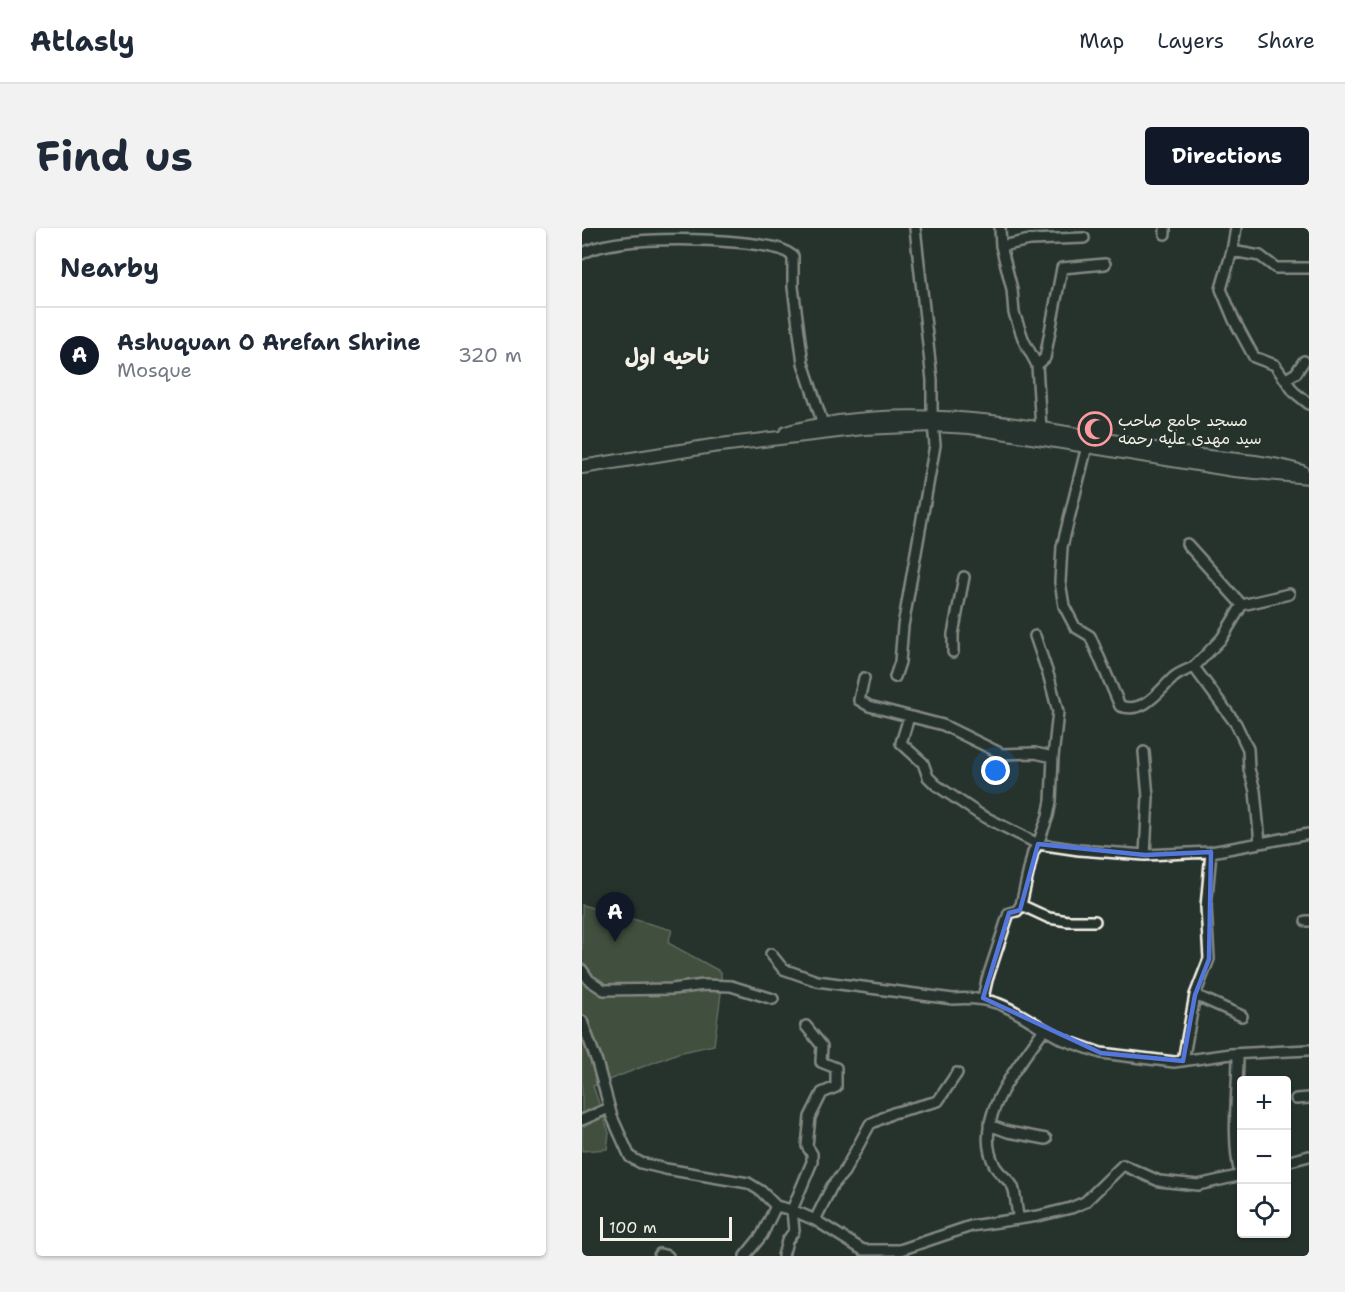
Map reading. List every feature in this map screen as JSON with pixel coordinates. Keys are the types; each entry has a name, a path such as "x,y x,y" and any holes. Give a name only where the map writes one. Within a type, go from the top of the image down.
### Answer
{"main road":[{"path":"768,439 803,427 861,419 972,419 1180,453 1278,464 1309,476"},
{"path":"582,467 768,439 933,420 1234,470 1309,476"}],"street":[{"path":"895,677 900,662 903,626 935,445 932,380 915,228"},
{"path":"1000,228 1001,246 1012,289 1014,313 1037,365 1041,429"},
{"path":"1236,228 1221,289 1234,320 1254,357 1275,365 1294,392 1309,404"},
{"path":"582,254 612,242 706,233 782,249 793,256 793,287 803,363 823,424"},
{"path":"1001,246 1067,233 1084,238"},
{"path":"1232,251 1260,256 1276,268 1309,268"},
{"path":"1037,365 1045,358 1062,268 1105,264"},
{"path":"1286,379 1296,372 1304,361"},
{"path":"1088,446 1062,547 1060,582 1064,606 1075,627 1090,636 1120,706 1128,709 1139,707 1151,700 1174,677 1194,667 1222,638 1242,605 1288,594"},
{"path":"1187,544 1242,605"},
{"path":"953,652 953,634 964,577"},
{"path":"983,998 1009,912 1017,911 1021,905 1033,852 1038,844 1052,801 1053,757 1058,712 1035,636"},
{"path":"1194,667 1236,724 1248,749 1260,843"},
{"path":"864,678 859,700 869,706 943,725 1002,754 1035,753 1053,757"},
{"path":"909,717 901,743 923,763 928,777 936,785 979,814 1038,844 1145,855 1211,852 1309,834"},
{"path":"1144,752 1148,797 1145,855"},
{"path":"1183,1061 1195,995 1209,959 1206,907 1211,852"},
{"path":"1021,905 1049,918 1095,921"},
{"path":"771,954 783,969 817,981 953,999 983,998 997,1002 1064,1040 1101,1053 1183,1061 1238,1054 1309,1050"},
{"path":"582,970 589,980 604,990 704,985 731,986 773,999"},
{"path":"1195,995 1242,1016"},
{"path":"582,1021 597,1062 609,1108 630,1157 640,1163 666,1169 748,1183 761,1191 776,1206 814,1220 863,1250 890,1251 912,1247 971,1226 1071,1208 1085,1202 1123,1165 1159,1180 1197,1185 1237,1176"},
{"path":"783,1256 787,1241 794,1231 792,1210 812,1162 812,1154 807,1146 810,1117 822,1093 836,1088 836,1068 821,1062 822,1046 806,1026"},
{"path":"1019,1219 1012,1186 995,1166 988,1144 989,1125 994,1108 1013,1071 1044,1029"},
{"path":"1237,1151 1234,1109 1238,1054"},
{"path":"814,1220 870,1124 893,1113 938,1101 957,1073"},
{"path":"1296,1099 1309,1098"},
{"path":"582,1120 609,1108"},
{"path":"989,1125 1046,1139"},
{"path":"1291,1161 1309,1156"},
{"path":"745,1256 762,1235 776,1206"},
{"path":"659,1256 660,1254 668,1256"}],"highlighted area":[{"path":"1038,844 1145,855 1211,852 1209,959 1195,995 1183,1061 1101,1053 983,998 1009,913 1020,910"}],"green space":[{"path":"582,905 672,930 668,943 721,972 721,993 714,1045 678,1053 593,1086 609,1133 607,1149 582,1151"}],"place":[{"name":"مسجد جامع صاحب سید مهدی علیه رحمه","path":"1095,429"},
{"name":"Ashuquan O Arefan Shrine","path":"615,942"}],"district":[{"name":"ناحیه اول","path":"667,356"}]}
